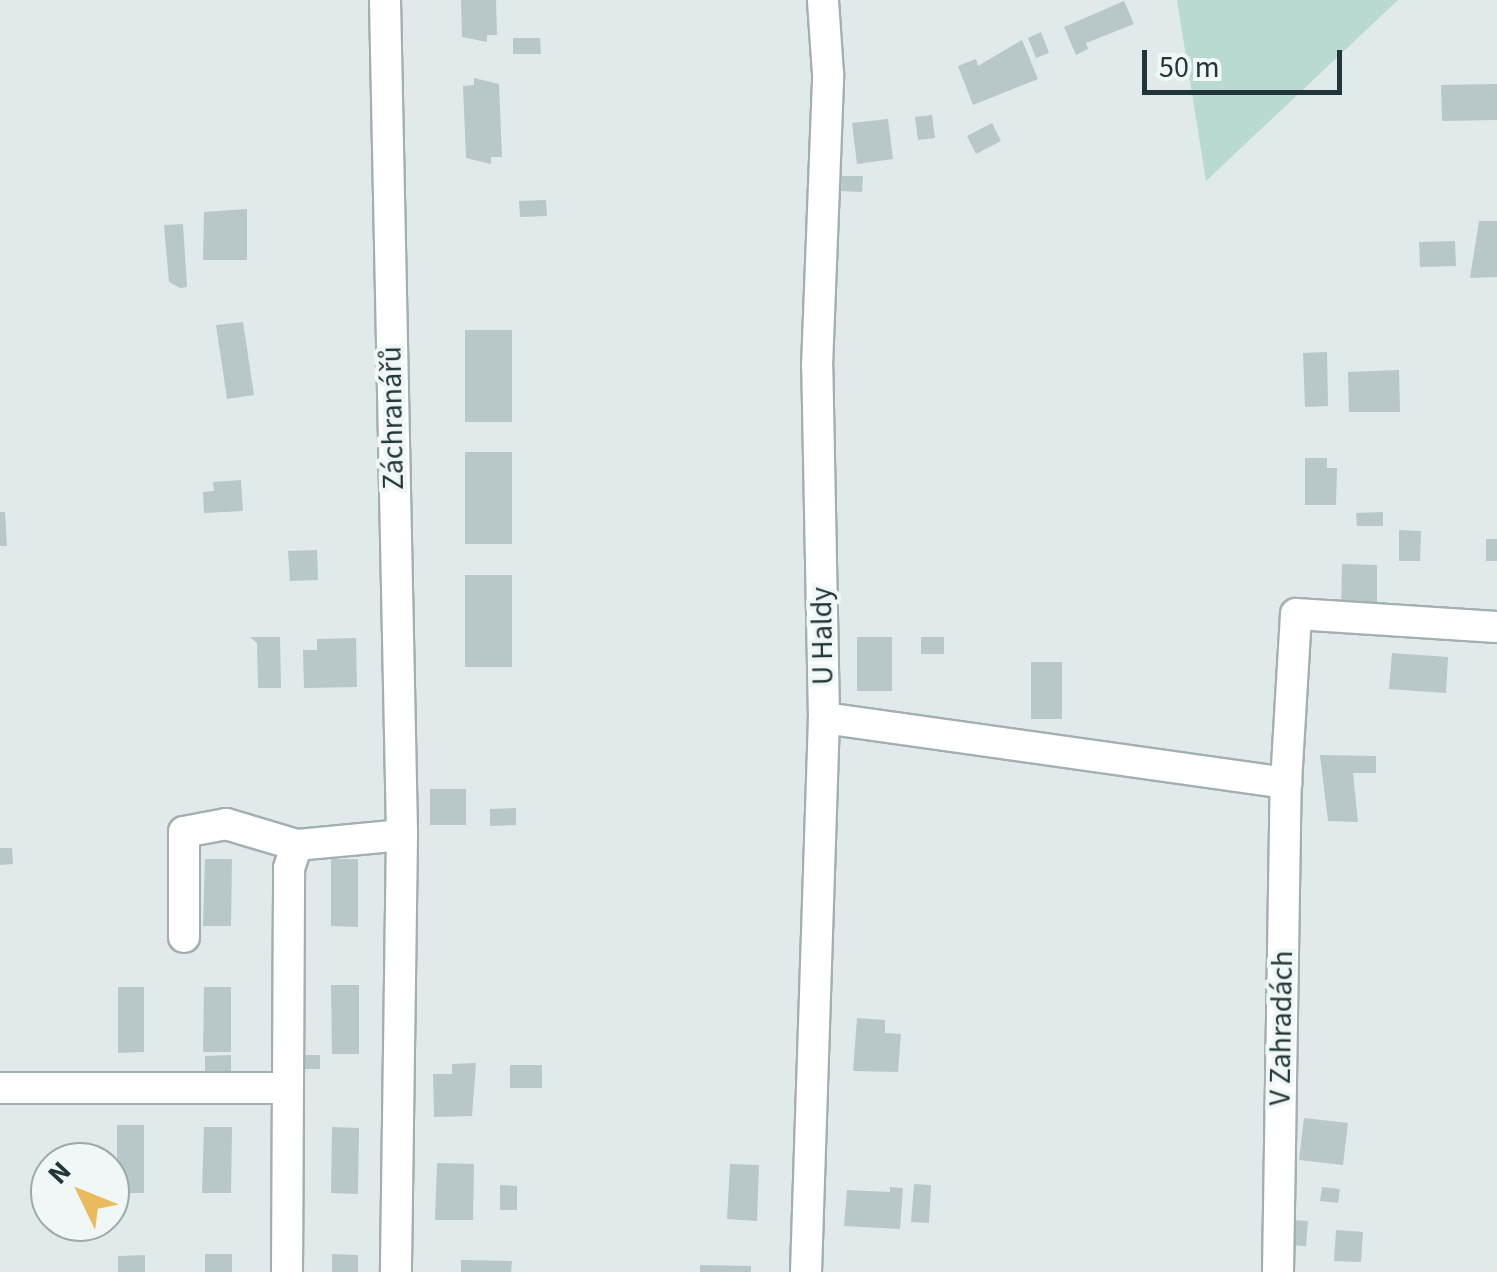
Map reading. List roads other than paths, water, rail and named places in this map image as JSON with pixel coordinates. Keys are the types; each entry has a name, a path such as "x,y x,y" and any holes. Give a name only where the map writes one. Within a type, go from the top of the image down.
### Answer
{"street":[{"name":"Záchranářů","path":"385,0 402,835 396,1272"},
{"name":"U Haldy","path":"806,1272 824,718 817,368 828,74 823,0"},
{"name":"V Zahradách","path":"1278,1272 1286,783 1296,614 1497,626"},
{"path":"824,718 1286,783"},
{"path":"184,937 184,832 226,824 297,845 402,835"},
{"path":"286,1272 289,868 297,845"},
{"path":"0,1088 285,1088"}]}
